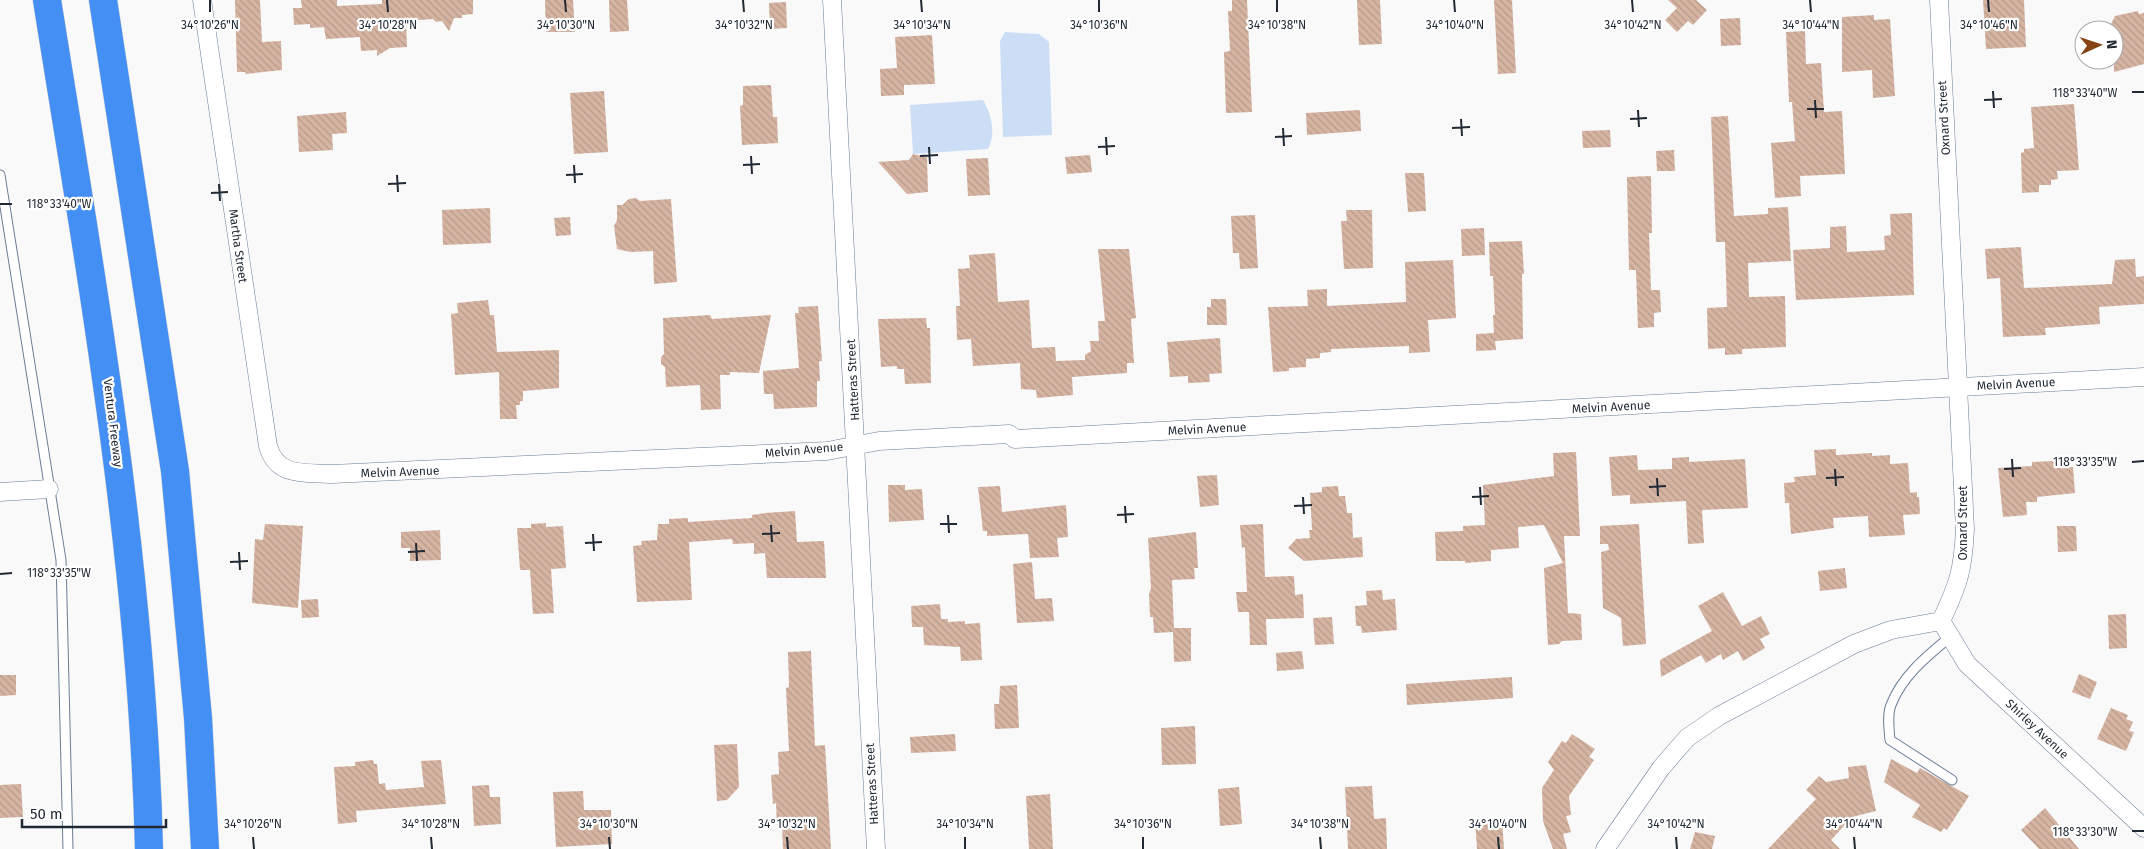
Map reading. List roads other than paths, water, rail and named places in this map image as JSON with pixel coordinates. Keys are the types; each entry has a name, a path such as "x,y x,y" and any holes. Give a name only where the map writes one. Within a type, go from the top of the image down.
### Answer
{"highway":[{"name":"Ventura Freeway","path":"47,0 111,401 126,532 140,684 148,795 149,849"},
{"path":"103,0 174,472 197,699 205,849"}],"street":[{"name":"Martha Street","path":"202,0 268,446 274,462"},
{"name":"Hatteras Street","path":"832,0 876,849"},
{"name":"Oxnard Street","path":"1939,0 1965,529 1964,563 1959,583 1941,621"},
{"name":"Melvin Avenue","path":"274,462 286,470 332,474 827,451 879,441 1009,434 1015,439 2144,377"},
{"path":"0,492 49,489"},
{"path":"1605,849 1660,768 1687,738 1719,716 1854,644 1891,630 1941,621"},
{"name":"Shirley Avenue","path":"1941,621 1966,664 2144,828"}],"lane":[{"path":"0,175 63,583 68,849"},
{"path":"1950,637 1909,675 1890,706 1889,720 1890,740 1952,780"}]}
